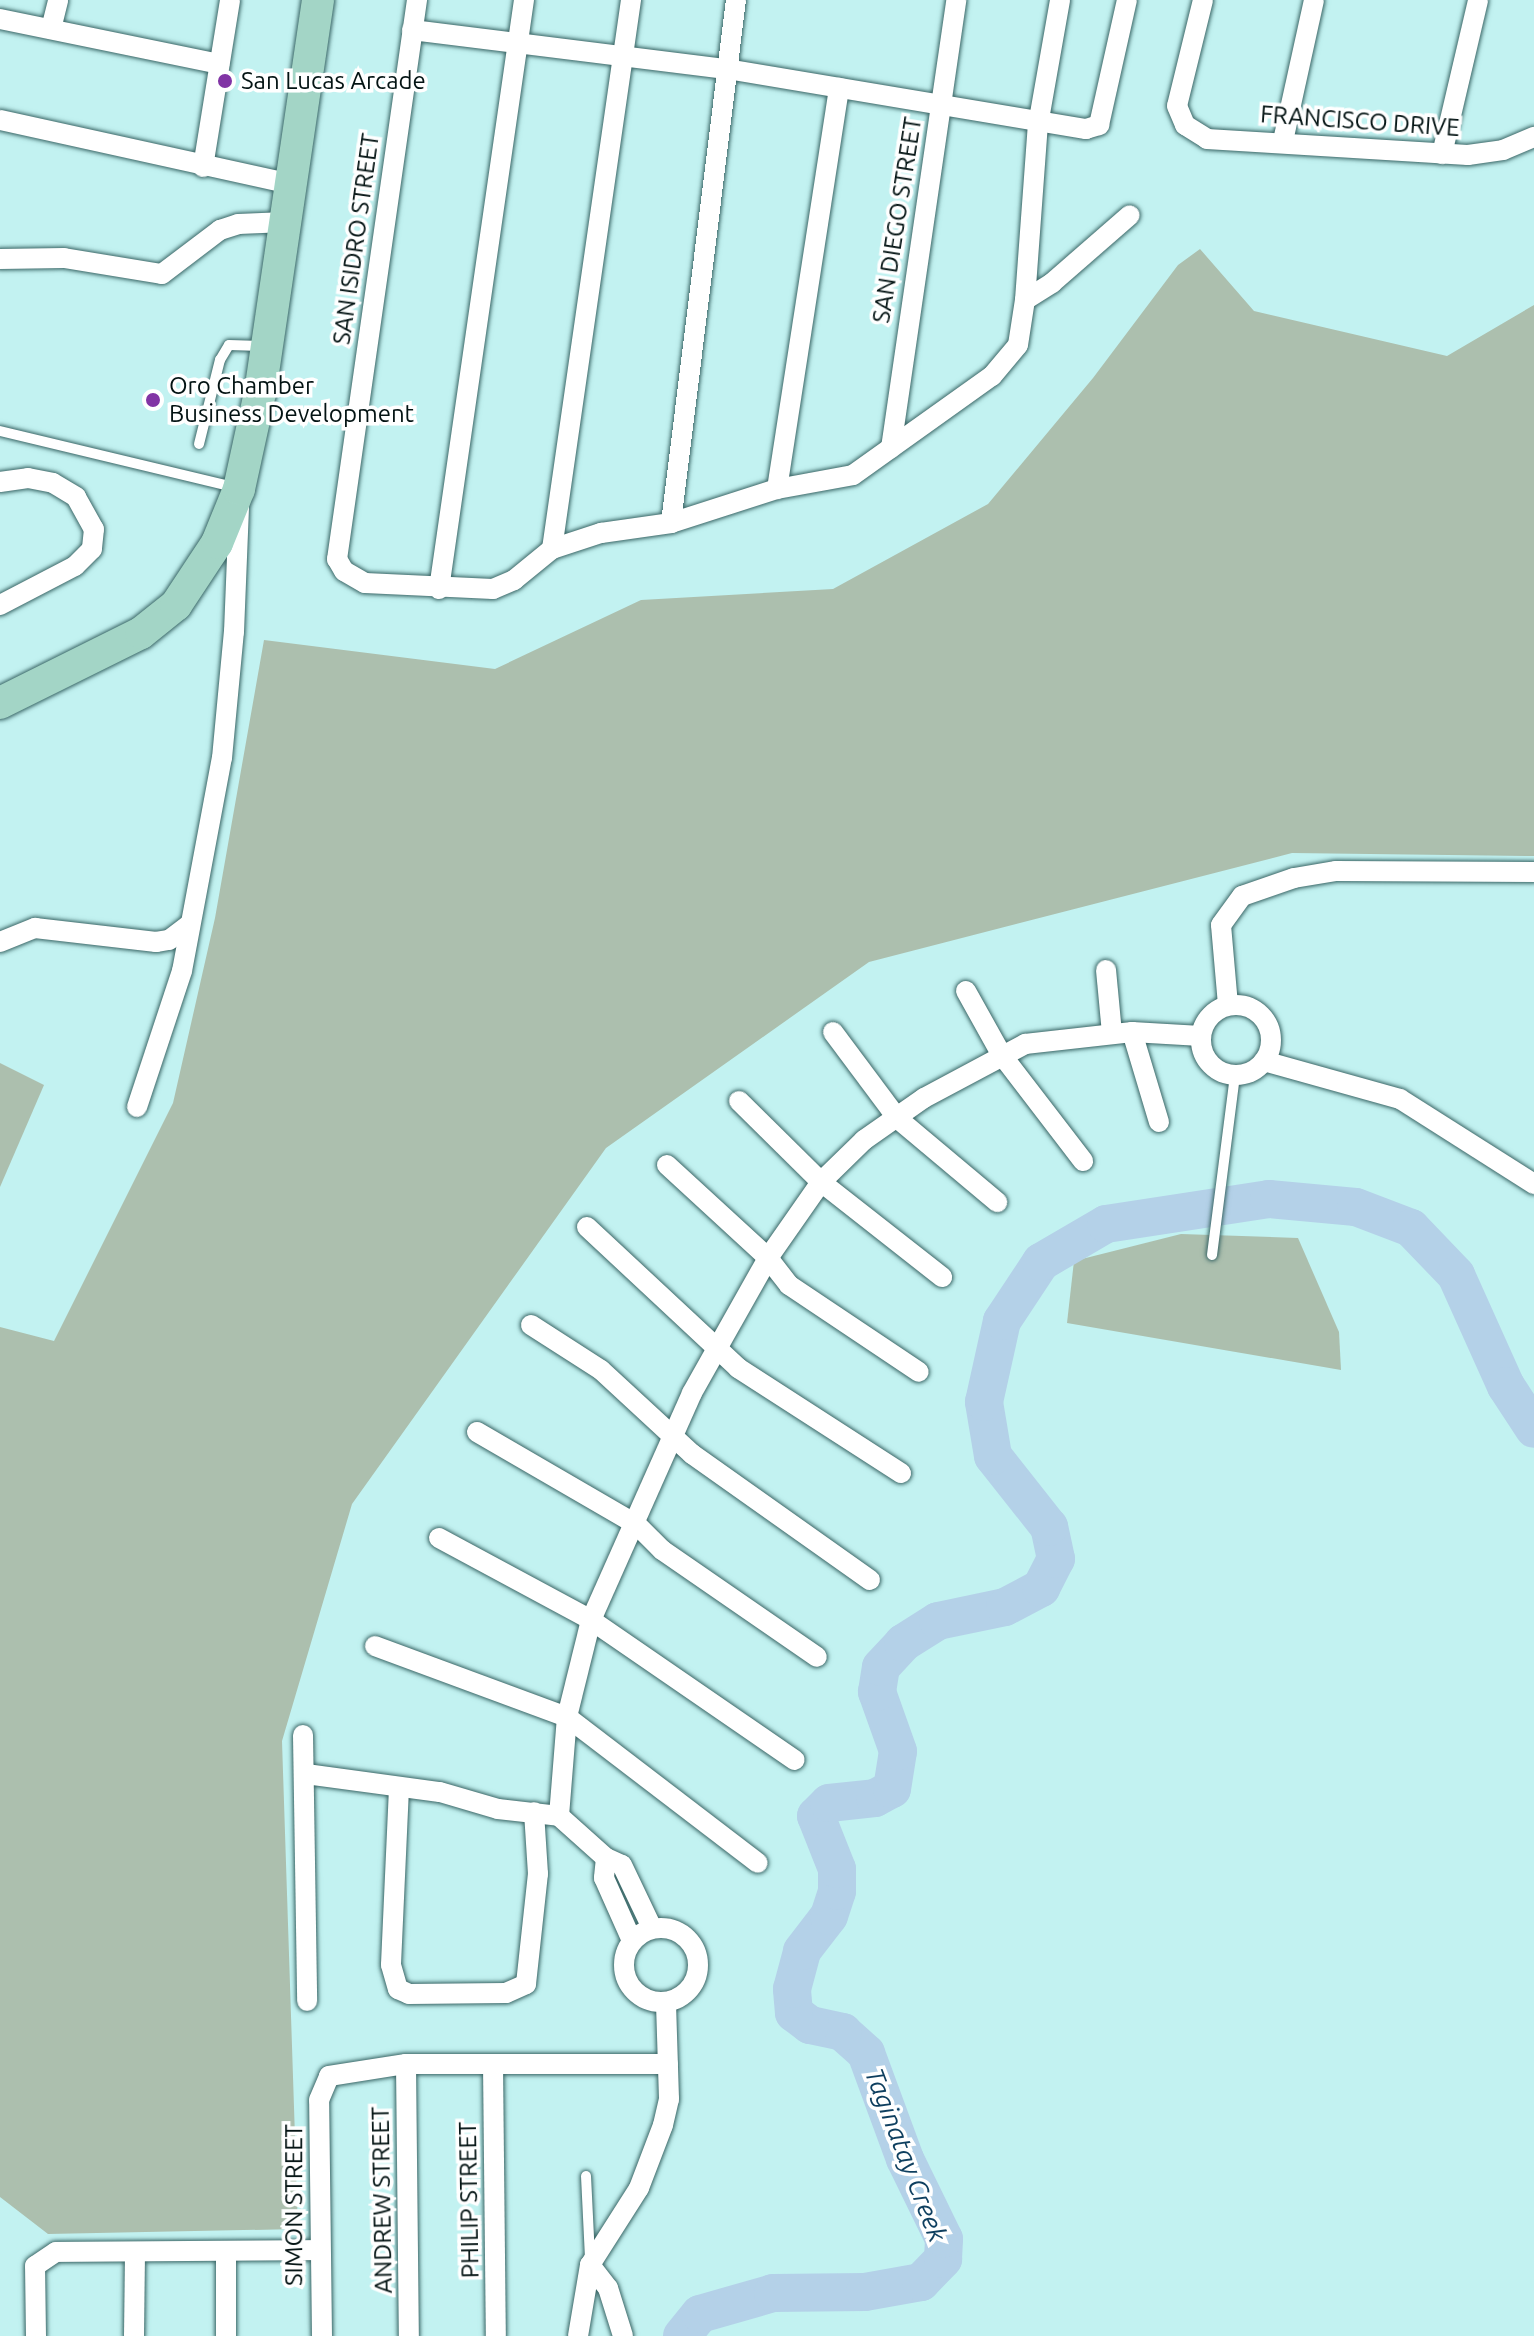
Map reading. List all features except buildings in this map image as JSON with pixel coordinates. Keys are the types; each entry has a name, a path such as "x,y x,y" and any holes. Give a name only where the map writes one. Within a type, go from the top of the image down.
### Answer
{"main road":[{"path":"0,703 128,640 176,605 217,543 239,489 267,346 318,0"}],"street":[{"path":"51,29 58,0"},
{"path":"203,167 230,0"},
{"name":"SAN ISIDRO STREET","path":"417,0 337,559 354,579 439,589 493,589 514,580 552,549"},
{"path":"439,589 524,0"},
{"path":"631,0 552,549 601,533 671,523 777,489 835,482 891,448 992,376 1018,345 1025,300 1038,125 1060,0"},
{"path":"671,523 736,0"},
{"name":"SAN DIEGO STREET","path":"891,448 956,0"},
{"path":"412,30 727,69 942,102 1038,125 1086,129 1099,125 1127,0"},
{"name":"FRANCISCO DRIVE","path":"1203,0 1177,106 1185,125 1207,139 1486,154 1534,137"},
{"path":"1283,141 1314,0"},
{"path":"1442,154 1478,0"},
{"path":"0,19 219,64"},
{"path":"777,489 839,88"},
{"path":"0,120 291,184"},
{"path":"1025,300 1052,283 1130,215"},
{"path":"0,259 64,258 162,274 220,230 238,224 286,222"},
{"path":"0,482 28,478 53,483 76,497 94,529 92,549 82,560 0,605"},
{"path":"137,1107 182,971 222,758 234,632 239,489"},
{"path":"1228,1005 1221,925 1225,914 1254,891 1336,871 1534,872"},
{"path":"0,942 35,928 156,942 169,940 190,924"},
{"path":"1106,970 1122,1033 1159,1122"},
{"path":"966,991 1001,1054 1083,1161"},
{"path":"1228,1005 1246,1006 1267,1023 1271,1042 1264,1061 1235,1076 1209,1063 1201,1036 1209,1017 1228,1005"},
{"path":"833,1032 897,1118 997,1202"},
{"path":"559,1816 567,1717 591,1620 636,1524 673,1432 718,1346 768,1258 821,1182 897,1118 1001,1054 1049,1038 1122,1033 1201,1036"},
{"path":"1264,1061 1400,1099 1534,1184"},
{"path":"739,1101 821,1182 942,1277"},
{"path":"667,1165 768,1258 789,1285 919,1372"},
{"path":"587,1227 718,1346 738,1368 901,1473"},
{"path":"531,1325 601,1370 673,1432 692,1454 870,1580"},
{"path":"477,1432 636,1524 662,1550 817,1657"},
{"path":"439,1538 591,1620 795,1760"},
{"path":"375,1646 567,1717 758,1863"},
{"path":"303,1735 306,1774 307,2001"},
{"path":"306,1774 559,1816 606,1858 622,1865 652,1928"},
{"path":"399,1788 391,1965 398,1989 409,1994 506,1993 526,1984 538,1874 534,1812"},
{"path":"606,1858 604,1878 632,1941"},
{"path":"652,1928 676,1931 697,1958 687,1992 666,2002 642,1997 626,1978 624,1965 632,1941 652,1928"},
{"path":"578,2336 590,2265 655,2157 669,2099 666,2002"},
{"path":"406,2064 668,2064"},
{"name":"SIMON STREET","path":"322,2336 319,2100 329,2076 406,2064"},
{"name":"ANDREW STREET","path":"406,2064 409,2336"},
{"name":"PHILIP STREET","path":"493,2064 496,2336"},
{"path":"36,2336 35,2266 56,2252 320,2250"},
{"path":"226,2251 226,2336"},
{"path":"134,2336 135,2252"},
{"path":"590,2265 608,2288 623,2336"}],"lane":[{"path":"199,444 220,360 229,345 267,346"},
{"path":"0,431 239,489"},
{"path":"1212,1255 1225,1186 1235,1076"},
{"path":"586,2176 590,2265"}],"green space":[{"path":"1200,249 1254,311 1447,356 1534,305 1534,856 1292,853 869,962 606,1148 352,1504 282,1741 298,2229 48,2234 0,2197 0,1327 54,1341 173,1103 215,918 264,640 495,669 641,600 833,589 988,504 1093,378 1178,265"},
{"path":"0,1063 44,1085 0,1187"},
{"path":"1181,1234 1298,1238 1339,1332 1341,1370 1067,1323 1074,1261"}],"waterway":[{"name":"Taginatay Creek","path":"682,2336 700,2314 773,2293 865,2292 921,2282 943,2259 944,2239 905,2159 866,2053 843,2032 810,2025 794,2013 792,1989 802,1951 829,1916 837,1891 837,1869 816,1816 829,1803 875,1798 892,1789 898,1751 877,1692 881,1667 903,1643 938,1621 1005,1607 1041,1588 1056,1559 1049,1527 993,1456 984,1402 1002,1321 1041,1262 1106,1224 1269,1199 1356,1207 1411,1228 1456,1275 1506,1386 1534,1429"}],"place":[{"name":"San Lucas Arcade","path":"225,81"},
{"name":"Oro Chamber Business Development","path":"153,400"}]}
